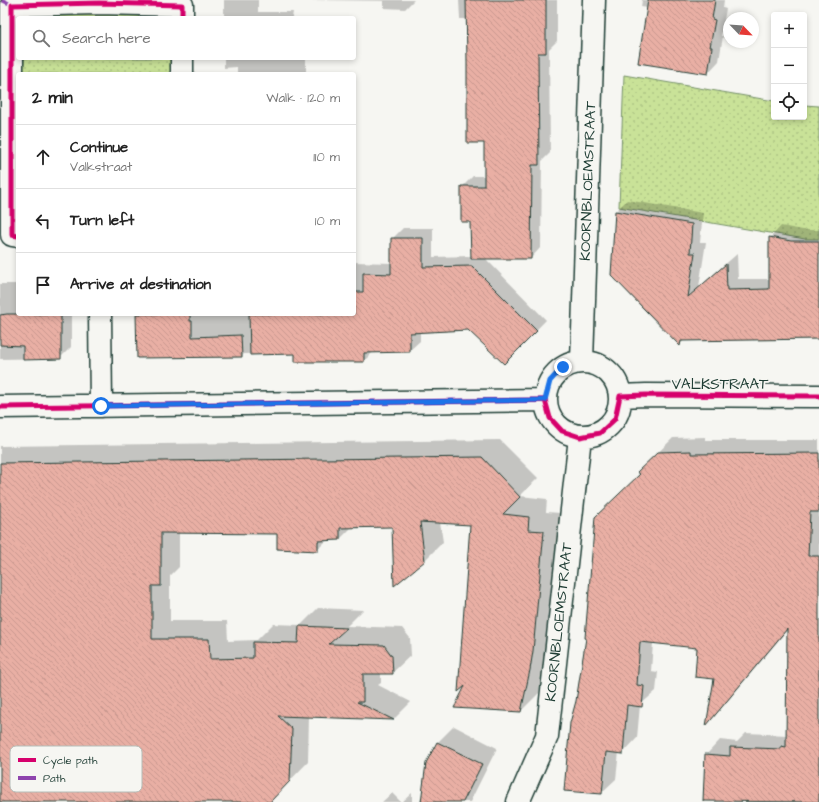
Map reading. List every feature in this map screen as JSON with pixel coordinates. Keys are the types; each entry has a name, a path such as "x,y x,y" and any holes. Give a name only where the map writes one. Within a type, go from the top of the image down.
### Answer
{"street":[{"name":"KOORNBLOEMSTRAAT","path":"582,361 594,0"},
{"path":"16,236 12,235 12,5 99,1 182,5 182,16"},
{"path":"182,60 182,72"},
{"path":"100,316 101,406"},
{"path":"582,361 602,366 616,380 620,396 615,419 600,433 580,437 562,431 550,418 545,400 550,381 563,367 582,361"},
{"name":"VALKSTRAAT","path":"620,396 819,396"},
{"path":"0,407 545,400"},
{"name":"KOORNBLOEMSTRAAT","path":"518,802 547,736 580,437"}],"green space":[{"path":"54,12 132,12 138,16 48,16"},
{"path":"24,60 172,60 172,62 172,72 23,72"},
{"path":"624,75 771,100 771,120 807,120 807,105 819,106 819,239 805,239 619,207"}],"building":[{"path":"466,0 546,0 546,53 538,53 539,165 532,165 531,259 471,259 470,222 461,222 461,186 484,186 484,143 467,143"},
{"path":"648,0 715,0 712,19 715,20 710,47 712,47 708,74 638,63"},
{"path":"615,211 692,224 690,253 695,253 688,297 726,264 727,290 769,289 769,237 791,241 819,241 819,339 681,341 680,346 611,275"},
{"path":"391,238 423,238 423,267 472,266 537,331 504,364 468,330 410,333 410,352 364,353 364,362 295,362 295,354 250,355 249,316 356,316 356,292 363,292 363,273 391,274"},
{"path":"16,314 16,316 61,316 61,359 23,360 23,346 0,345 0,315"},
{"path":"136,316 190,316 190,321 192,321 192,337 241,335 242,357 137,358"},
{"path":"691,451 691,454 819,453 819,512 810,512 808,556 819,556 819,802 703,801 705,754 730,756 730,747 781,749 781,746 786,747 787,629 706,726 714,679 695,677 697,648 640,642 637,685 644,686 642,707 627,705 623,754 606,752 602,794 564,791 570,723 576,701 586,638 595,517 640,474 637,472 658,452"},
{"path":"482,457 520,497 503,514 529,517 528,530 544,531 533,651 521,712 454,708 465,686 458,692 470,525 420,522 425,561 394,586 392,527 340,528 340,540 318,541 318,551 277,549 277,534 161,533 161,586 152,586 152,639 209,639 210,659 253,658 253,642 298,643 299,626 347,628 329,644 384,645 392,656 393,674 363,674 363,702 357,702 394,720 278,716 292,729 290,781 270,802 0,802 0,463"},
{"path":"437,742 482,764 463,802 421,802 426,763"}],"marked path":[{"path":"2,0 12,5"}],"cycle path":[{"path":"16,236 12,235 12,5 99,3 182,5 182,16"},
{"path":"0,407 545,400 550,418 562,431 580,437 600,433 615,419 620,396 819,396"}],"route":[{"path":"101,406 518,399 545,400 550,381 563,367"}]}
